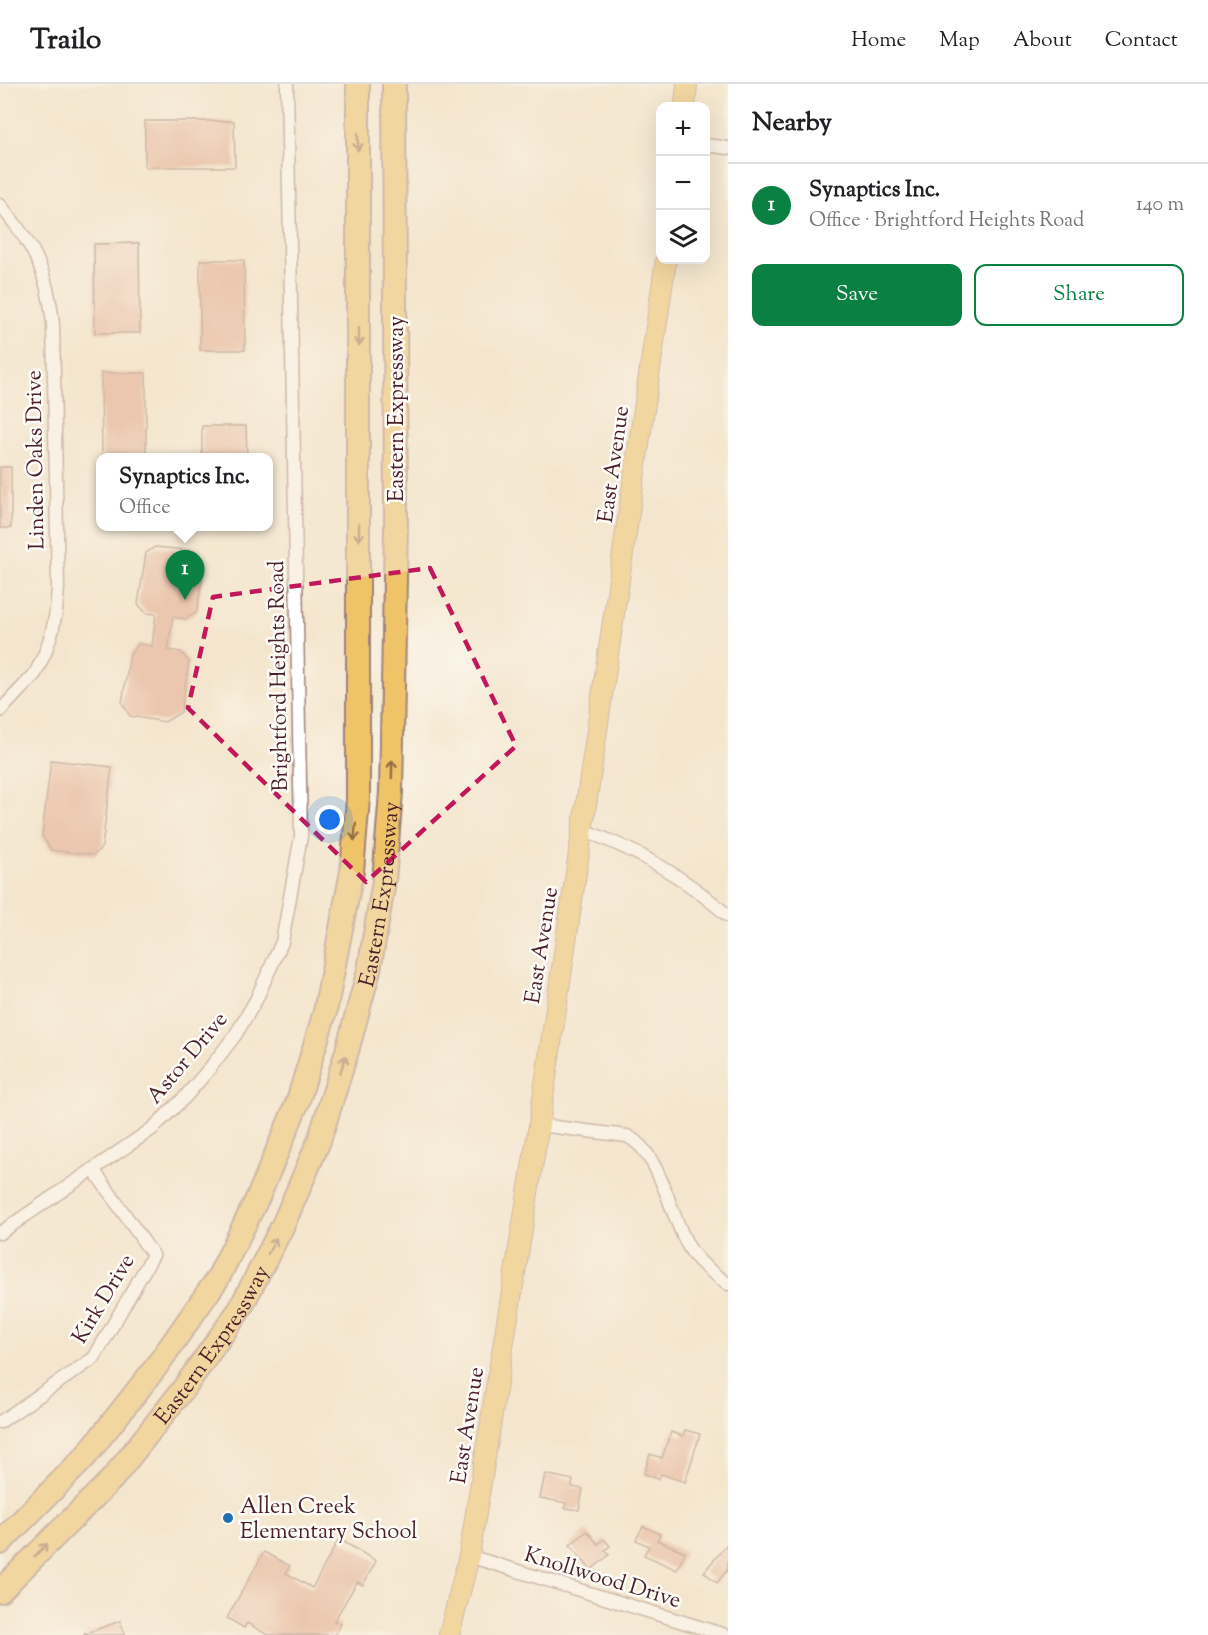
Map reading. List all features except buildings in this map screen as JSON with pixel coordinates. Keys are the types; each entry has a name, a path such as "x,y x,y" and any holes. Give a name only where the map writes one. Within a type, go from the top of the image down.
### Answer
{"highway":[{"name":"Eastern Expressway","path":"0,1543 86,1457 156,1367 218,1278 259,1195 298,1101 325,1012 352,871 358,799 360,523 358,84"},
{"name":"Eastern Expressway","path":"0,1591 113,1478 184,1388 240,1309 284,1225 319,1141 369,970 384,881 391,792 396,526 394,84"}],"main road":[{"path":"685,102 687,84"},
{"name":"East Avenue","path":"449,1635 469,1556 539,1125 665,264"}],"street":[{"name":"Brightford Heights Road","path":"282,942 301,836 287,84"},
{"path":"710,146 728,148"},
{"name":"Linden Oaks Drive","path":"0,205 34,250 51,297 57,588 52,632 45,653 35,674 0,711"},
{"path":"582,830 611,840 645,857 683,881 728,916"},
{"name":"Astor Drive","path":"0,1233 152,1129 185,1097 236,1034 256,1000 282,942"},
{"path":"539,1125 627,1136 639,1143 652,1163 689,1247 702,1263 728,1284"},
{"name":"Kirk Drive","path":"0,1422 94,1358 153,1255 93,1169"},
{"name":"Knollwood Drive","path":"469,1556 725,1635"}],"highlighted area":[{"path":"430,568 516,746 366,882 188,708 213,597"}],"place":[{"name":"Synaptics Inc.","path":"185,600"},
{"name":"Allen Creek Elementary School","path":"228,1518"}]}
